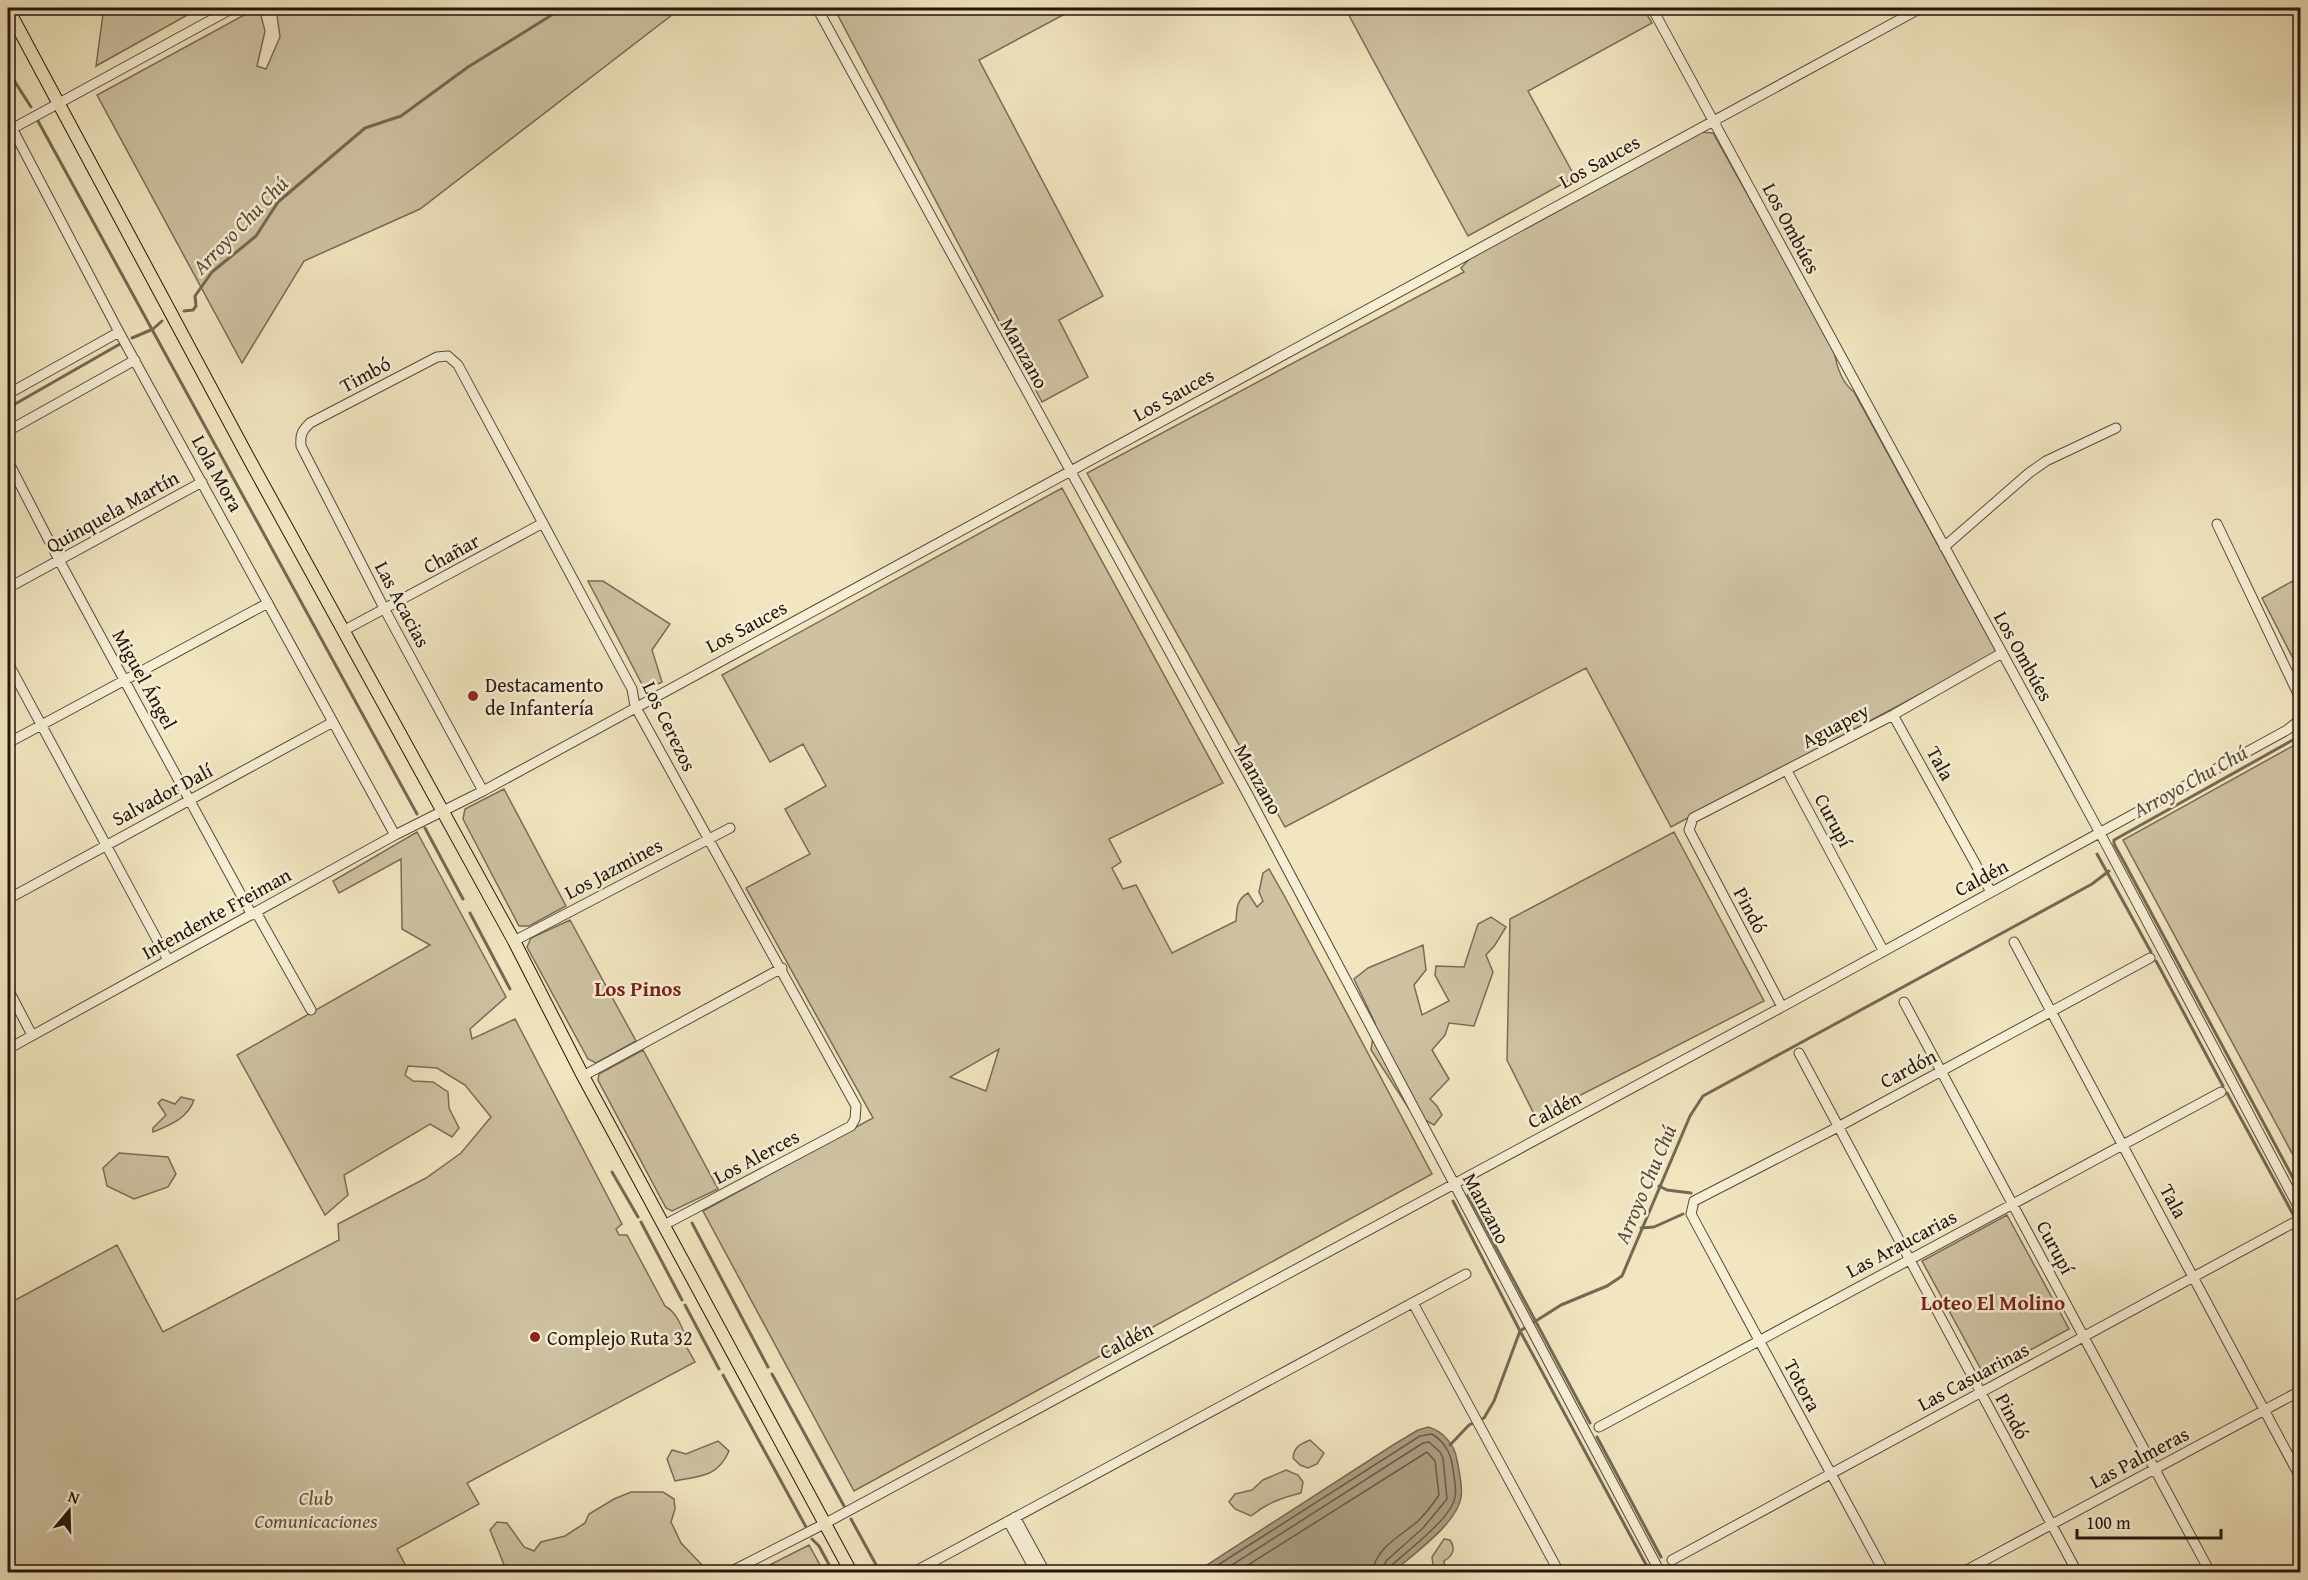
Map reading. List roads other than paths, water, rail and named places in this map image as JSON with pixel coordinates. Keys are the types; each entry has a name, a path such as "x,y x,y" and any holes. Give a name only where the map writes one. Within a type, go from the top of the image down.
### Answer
{"main road":[{"path":"8,9 343,631 514,941 583,1076 851,1572"}],"street":[{"path":"10,129 233,8"},
{"name":"Manzano","path":"817,8 1248,795 1660,1572"},
{"name":"Los Ombúes","path":"1652,8 2100,833 2301,1210"},
{"name":"Los Sauces","path":"442,812 1920,8"},
{"name":"Lola Mora","path":"10,129 395,835"},
{"path":"8,394 119,332"},
{"name":"Timbó","path":"302,431 310,423 437,357 448,356"},
{"name":"Los Cerezos","path":"448,356 458,365 632,689 635,706 854,1099 857,1112"},
{"path":"8,431 135,360"},
{"path":"1944,547 2037,467 2116,428"},
{"name":"Las Acacias","path":"302,431 302,446 385,610 483,790"},
{"name":"Miguel Ángel","path":"8,461 59,560 190,800 311,1010"},
{"name":"Quinquela Martín","path":"8,588 202,482"},
{"name":"Chañar","path":"343,631 543,523"},
{"path":"2217,524 2301,698"},
{"path":"8,743 268,603"},
{"name":"Aguapey","path":"1689,830 1693,818 1893,715 2002,653"},
{"path":"8,663 168,960"},
{"name":"Tala","path":"1893,715 1991,892"},
{"name":"Caldén","path":"730,1572 824,1524 1782,1007 2287,730 2299,718"},
{"name":"Salvador Dalí","path":"8,899 333,722"},
{"name":"Curupí","path":"1787,771 1883,950"},
{"name":"Intendente Freiman","path":"8,1048 395,835 442,812"},
{"name":"Los Jazmines","path":"514,941 730,828"},
{"name":"Pindó","path":"1689,830 1782,1007"},
{"name":"Tala","path":"2014,942 2301,1477"},
{"name":"Cardón","path":"1691,1214 1694,1201 1838,1127 2150,958"},
{"path":"583,1076 782,968"},
{"path":"8,989 32,1035"},
{"name":"Curupí","path":"1904,1002 2210,1572"},
{"name":"Pindó","path":"1799,1053 2077,1572"},
{"name":"Las Araucarias","path":"1599,1427 2221,1092"},
{"name":"Los Alerces","path":"664,1225 851,1126 857,1112"},
{"name":"Totora","path":"1691,1214 1884,1572"},
{"name":"Las Casuarinas","path":"1671,1560 2293,1223"},
{"path":"914,1572 1466,1274"},
{"path":"1413,1303 1558,1572"},
{"name":"Las Palmeras","path":"1963,1572 2301,1391"},
{"path":"1012,1519 1036,1572"},
{"path":"1012,1519 1045,1572"}],"water":[{"path":"1428,1427 1443,1435 1454,1449 1462,1488 1461,1497 1458,1507 1443,1528 1393,1572 1196,1572 1393,1445 1418,1430"}],"waterway":[{"name":"Arroyo Chu Chú","path":"184,311 193,310 196,306 195,296 212,272 256,236 278,202 365,128 401,116 468,67 563,8"},
{"path":"8,71 31,107"},
{"path":"38,121 417,814"},
{"name":"Arroyo Chu Chú","path":"132,338 153,329 162,321"},
{"name":"Arroyo Chu Chú","path":"8,408 120,344"},
{"name":"Arroyo Chu Chú","path":"2124,862 2114,840 2300,736"},
{"path":"425,828 463,899"},
{"path":"2097,854 2151,952"},
{"path":"2124,862 2300,1191"},
{"name":"Arroyo Chu Chú","path":"1450,1445 1469,1425 1484,1418 1494,1401 1520,1331 1561,1305 1607,1286 1622,1276 1690,1116 1703,1096 2092,884 2109,871"},
{"path":"470,913 510,989"},
{"path":"2156,961 2223,1086"},
{"path":"2227,1093 2300,1227"},
{"path":"612,1172 638,1217"},
{"path":"1659,1186 1667,1190 1691,1193"},
{"path":"1468,1195 1590,1423"},
{"path":"1453,1201 1650,1572"},
{"path":"1641,1228 1654,1227 1683,1214"},
{"path":"641,1222 682,1300"},
{"path":"692,1223 768,1367"},
{"path":"685,1305 719,1369"},
{"path":"772,1374 844,1506"},
{"path":"723,1375 806,1527"},
{"path":"1597,1437 1661,1557"},
{"path":"851,1519 880,1572"},
{"path":"812,1539 819,1546 833,1572"}],"place":[{"name":"Destacamento de Infantería","path":"473,696"},
{"name":"Complejo Ruta 32","path":"535,1337"}],"district":[{"name":"Los Pinos","path":"638,988"},
{"name":"Loteo El Molino","path":"1993,1302"}],"park label":[{"name":"Club Comunicaciones","path":"316,1508"}]}
